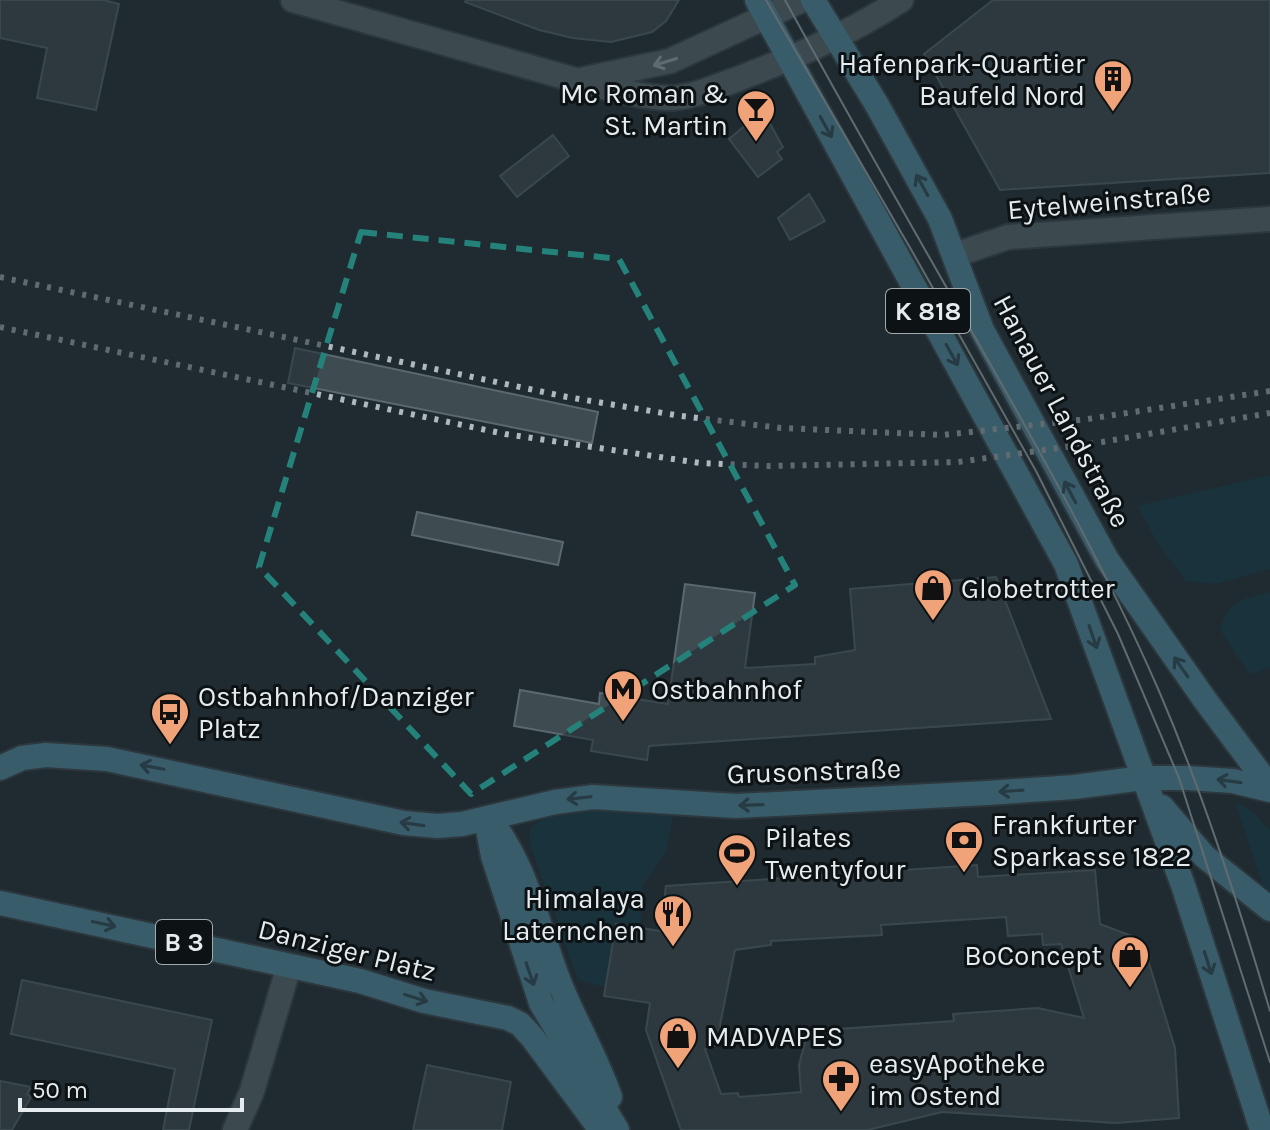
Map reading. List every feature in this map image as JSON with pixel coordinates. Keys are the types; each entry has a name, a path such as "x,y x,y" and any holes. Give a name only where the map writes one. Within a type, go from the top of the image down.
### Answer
{"main road":[{"name":"Hanauer Landstraße","path":"813,0 924,189 955,255 982,330 1107,560 1270,788"},
{"name":"K 818","path":"761,8 1058,547 1085,613 1143,778"},
{"path":"7,761 67,754 107,759 427,826 462,824 489,818 510,847 524,875 562,990 596,1059 619,1130"},
{"name":"Hanauer Landstraße","path":"1143,778 1217,780 1270,788"},
{"name":"Grusonstraße","path":"489,818 580,798 621,797 736,806 1060,788 1143,778"},
{"path":"1143,778 1164,811 1191,843 1217,868 1270,909"},
{"path":"1143,778 1184,888 1262,1130"},
{"name":"Danziger Platz","path":"0,903 360,981 424,1001 513,1020 532,1037 601,1130"}],"street":[{"path":"293,0 579,81 626,93 670,98 690,95 789,59 837,38 901,0"},
{"path":"579,81 670,61 761,8 802,0"},
{"name":"Eytelweinstraße","path":"955,255 1008,237 1270,219"},
{"path":"235,1130 252,1091 289,966"}],"highlighted area":[{"path":"361,232 619,259 795,585 471,794 259,567"}],"shaded area":[{"path":"1270,475 1270,569 1217,584 1186,581 1159,545 1137,506"},
{"path":"1270,592 1270,668 1249,674 1220,630 1228,612 1238,602"},
{"path":"1235,802 1251,810 1270,830 1270,892 1263,886"},
{"path":"576,810 674,811 666,852 643,885 640,928 615,925 605,987 578,980 529,842 530,828 548,817"}],"building":[{"path":"0,0 103,0 119,4 96,110 37,98 47,48 0,38"},
{"path":"466,0 679,0 666,21 652,32 611,42 539,30"},
{"name":"Hafenpark-Quartier Baufeld Nord","path":"993,0 1270,0 1270,173 1000,190 924,54"},
{"name":"Mc Roman & St. Martin","path":"763,111 783,147 777,152 782,159 758,177 729,139"},
{"path":"553,135 569,156 517,197 500,176"},
{"path":"809,194 825,221 790,240 778,218"},
{"path":"295,348 598,412 592,443 288,383"},
{"path":"417,512 563,542 558,565 412,535"},
{"path":"996,577 1051,719 649,746 647,760 591,751 593,740 514,726 520,690 599,704 600,693 668,704 685,584 755,593 745,668 815,664 815,657 855,650 850,589"},
{"path":"977,865 978,877 1095,870 1100,924 1132,936 1147,957 1175,1048 1179,1118 1116,1123 942,1112 868,1130 681,1130 646,1030 650,1003 604,996 616,924 660,931 666,886","holes":["1006,917 1008,936 1042,934 1043,945 1061,944 1084,1018 1038,1008 953,1014 954,1021 808,1031 799,1065 801,1092 739,1097 738,1093 721,1094 705,1049 725,1042 720,1025 735,950 771,945 771,941 882,935 881,925"]},
{"path":"22,980 212,1020 189,1130 163,1130 175,1069 11,1034"},
{"path":"427,1065 511,1082 502,1130 413,1130"},
{"path":"0,1081 31,1087 27,1094 31,1097 12,1130 0,1130"}],"tram line":[{"path":"766,0 1036,471 1118,634 1179,778 1270,1062"},
{"path":"785,0 1022,420 1116,599 1159,691 1191,770 1233,890 1270,1011"}],"railway":[{"path":"0,277 567,397 681,416 781,428 943,435 1088,419 1270,391"},
{"path":"0,327 505,434 700,463 768,466 958,462 1102,442 1270,413"}],"place":[{"name":"Hafenpark-Quartier Baufeld Nord","path":"1113,113"},
{"name":"Mc Roman & St. Martin","path":"756,143"},
{"name":"Globetrotter","path":"933,622"},
{"name":"Ostbahnhof","path":"623,723"},
{"name":"Ostbahnhof/Danziger Platz","path":"170,746"},
{"name":"Frankfurter Sparkasse 1822","path":"964,874"},
{"name":"Pilates Twentyfour","path":"737,887"},
{"name":"Himalaya Laternchen","path":"673,948"},
{"name":"BoConcept","path":"1130,989"},
{"name":"MADVAPES","path":"678,1070"},
{"name":"easyApotheke im Ostend","path":"841,1113"}]}
